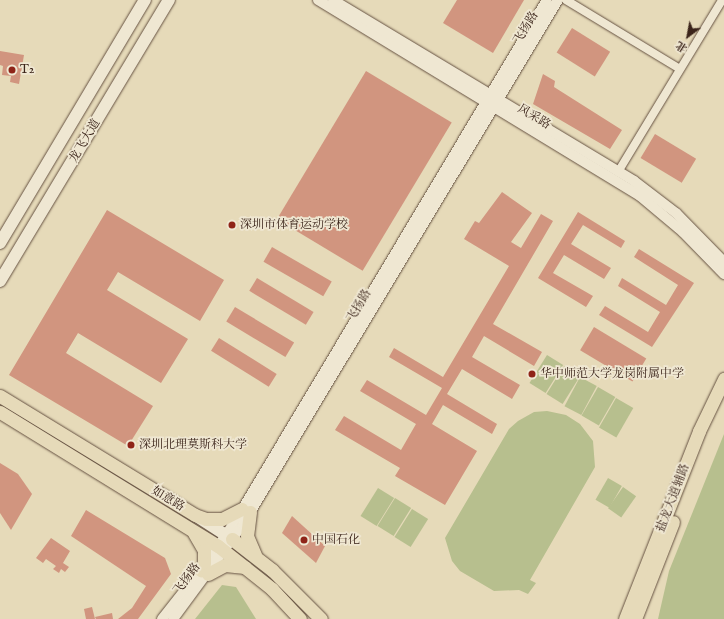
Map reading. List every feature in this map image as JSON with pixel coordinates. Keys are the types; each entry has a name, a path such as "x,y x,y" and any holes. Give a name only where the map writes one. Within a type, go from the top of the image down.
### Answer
{"main road":[{"name":"龙飞大道","path":"0,243 145,0"},
{"name":"龙飞大道","path":"0,281 169,0"},
{"name":"盐龙大道辅路","path":"625,619 699,431 724,380"},
{"name":"如意路","path":"0,396 229,537 258,558 322,619"},
{"name":"盐龙大道辅路","path":"635,619 706,436 724,398"},
{"name":"如意路","path":"0,412 222,548 248,568 300,619"},
{"path":"195,515 206,519 222,520 246,511 247,536 258,558"},
{"path":"188,527 199,538 204,550 204,572 225,565 248,568"}],"street":[{"name":"风采路","path":"318,0 491,101 618,172 676,213 724,262"},
{"name":"风采路","path":"333,0 640,196 683,232 724,274"},
{"name":"飞扬路","path":"173,619 246,511 491,101 547,0"},
{"name":"飞扬路","path":"491,101 558,0"},
{"path":"566,0 680,69"},
{"path":"618,172 722,0"},
{"name":"飞扬路","path":"162,619 204,572"}],"green space":[{"path":"547,355 563,365 546,393 530,383"},
{"path":"564,366 580,376 563,404 547,394"},
{"path":"580,377 597,386 581,415 565,406"},
{"path":"598,387 615,397 599,426 582,416"},
{"path":"616,398 633,408 616,437 599,427"},
{"path":"547,411 566,415 580,424 593,441 595,467 530,580 536,583 528,594 519,590 494,591 460,571 452,561 445,538 509,429 518,421 534,412"},
{"path":"724,434 724,619 658,619 669,571"},
{"path":"608,478 622,486 609,508 596,500"},
{"path":"623,487 636,496 621,517 608,508"},
{"path":"378,488 394,498 377,526 361,516"},
{"path":"395,498 411,508 394,536 378,526"},
{"path":"412,509 428,519 411,547 395,537"},
{"path":"222,585 236,587 256,619 195,619"}],"building":[{"path":"457,0 524,0 493,53 443,23"},
{"path":"572,28 610,52 595,76 557,53"},
{"name":"T2","path":"0,51 24,55 19,84 10,82 11,76 2,75 3,66 0,65"},
{"path":"366,71 452,123 363,271 277,219"},
{"path":"543,74 555,81 554,87 622,130 610,149 533,104"},
{"path":"655,134 696,159 682,183 641,158"},
{"path":"502,192 532,213 511,242 521,248 541,214 553,221 493,324 542,352 534,366 484,336 472,357 520,385 512,399 462,369 447,394 497,424 492,434 443,405 432,424 477,451 445,505 395,476 400,468 335,430 344,416 401,450 416,424 360,391 367,380 426,415 442,388 389,357 394,348 443,377 509,266 464,239 475,221 479,223"},
{"path":"107,210 224,280 200,321 118,272 107,290 188,339 161,383 78,333 66,353 153,406 128,446 9,375"},
{"path":"578,212 625,241 621,248 583,225 571,244 611,268 604,279 564,255 553,273 593,296 586,307 538,278"},
{"path":"272,247 332,282 323,296 264,262"},
{"path":"639,249 694,283 652,347 599,315 605,306 648,332 660,312 618,286 622,278 666,305 678,285 634,257"},
{"path":"257,278 314,312 306,325 249,291"},
{"path":"235,307 294,343 285,357 226,322"},
{"path":"594,327 646,358 632,382 580,350"},
{"path":"219,338 277,374 269,387 211,351"},
{"path":"0,463 18,474 32,494 11,530 0,513"},
{"path":"86,510 165,558 171,574 138,619 118,619 132,608 146,586 71,536"},
{"name":"中国石化","path":"292,516 325,546 316,563 282,533"},
{"path":"51,538 70,551 63,563 69,567 65,572 61,569 59,573 53,569 56,566 46,559 43,563 36,558"},
{"path":"92,607 95,619 86,619 84,609"},
{"path":"112,613 113,619 96,619 95,617"}],"place":[{"name":"T2","path":"12,70"},
{"name":"深圳市体育运动学校","path":"232,225"},
{"name":"华中师范大学龙岗附属中学","path":"532,374"},
{"name":"深圳北理莫斯科大学","path":"131,445"},
{"name":"中国石化","path":"304,540"}]}
